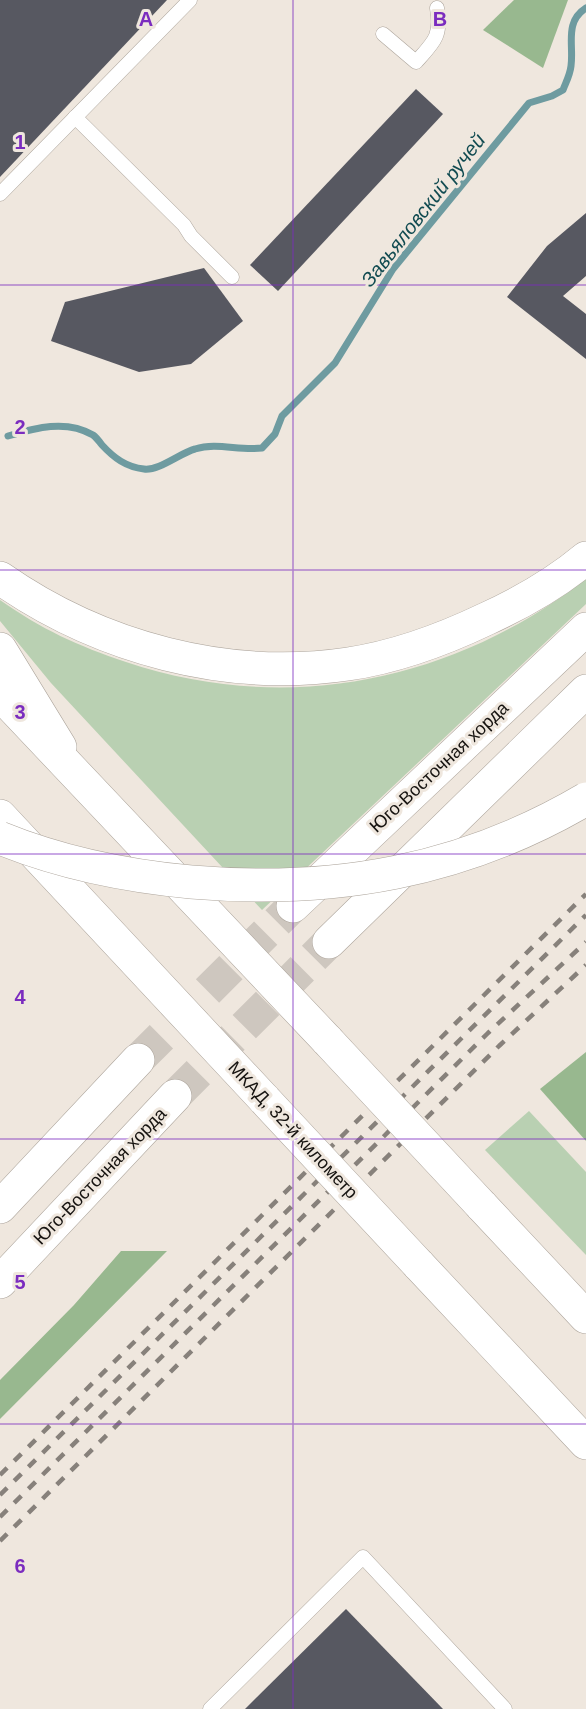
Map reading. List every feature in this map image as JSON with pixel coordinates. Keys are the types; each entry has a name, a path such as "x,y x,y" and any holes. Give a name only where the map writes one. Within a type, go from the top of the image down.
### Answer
{"main road":[{"path":"0,578 32,601 62,617 130,644 213,663 254,668 306,668 349,664 393,654 438,640 505,610 543,588 586,558"},
{"name":"Юго-Восточная хорда","path":"293,906 586,629"},
{"path":"0,649 79,779"},
{"path":"329,942 586,691"},
{"path":"0,694 586,1317"},
{"path":"0,838 85,865 159,879 263,886 305,885 357,880 451,859 547,820 586,799"},
{"name":"МКАД, 32-й километр","path":"0,816 586,1443"},
{"path":"0,1207 138,1060"},
{"name":"Юго-Восточная хорда","path":"0,1282 175,1096"}],"lane":[{"path":"0,194 190,0"},
{"path":"383,34 416,62 437,38 440,24 437,8"},
{"path":"75,117 184,225 191,236 232,277"},
{"path":"210,1709 363,1557 505,1709"}],"green space":[{"path":"514,0 568,0 543,68 483,30"},
{"path":"586,579 586,604 262,910 51,683 0,621 0,600 60,636 126,662 187,678 247,686 307,687 366,679 424,665 480,643 534,614"},
{"path":"586,1052 586,1141 540,1089"},
{"path":"529,1111 586,1172 586,1255 485,1150"},
{"path":"121,1251 167,1251 0,1419 0,1380 74,1305"}],"building":[{"path":"0,0 167,0 0,177"},
{"path":"416,89 443,114 278,291 250,265"},
{"path":"586,213 586,276 563,296 586,314 586,359 507,297 547,246"},
{"path":"204,268 243,321 191,364 139,372 51,341 65,302"},
{"path":"346,1609 443,1709 245,1709"}],"waterway":[{"name":"Завьяловский ручей","path":"8,436 40,428 72,427 93,435 121,461 144,469 163,465 189,451 203,447 262,448 275,434 282,416 335,363 393,269 529,103 563,90 571,66 572,27 579,14 586,8"}],"tunnel":[{"path":"138,1060 293,906"},
{"path":"175,1096 329,942"}],"railway":[{"path":"0,1475 586,894"},
{"path":"0,1495 586,915"},
{"path":"0,1517 488,1033 586,942"},
{"path":"0,1541 499,1046 586,965"}]}
